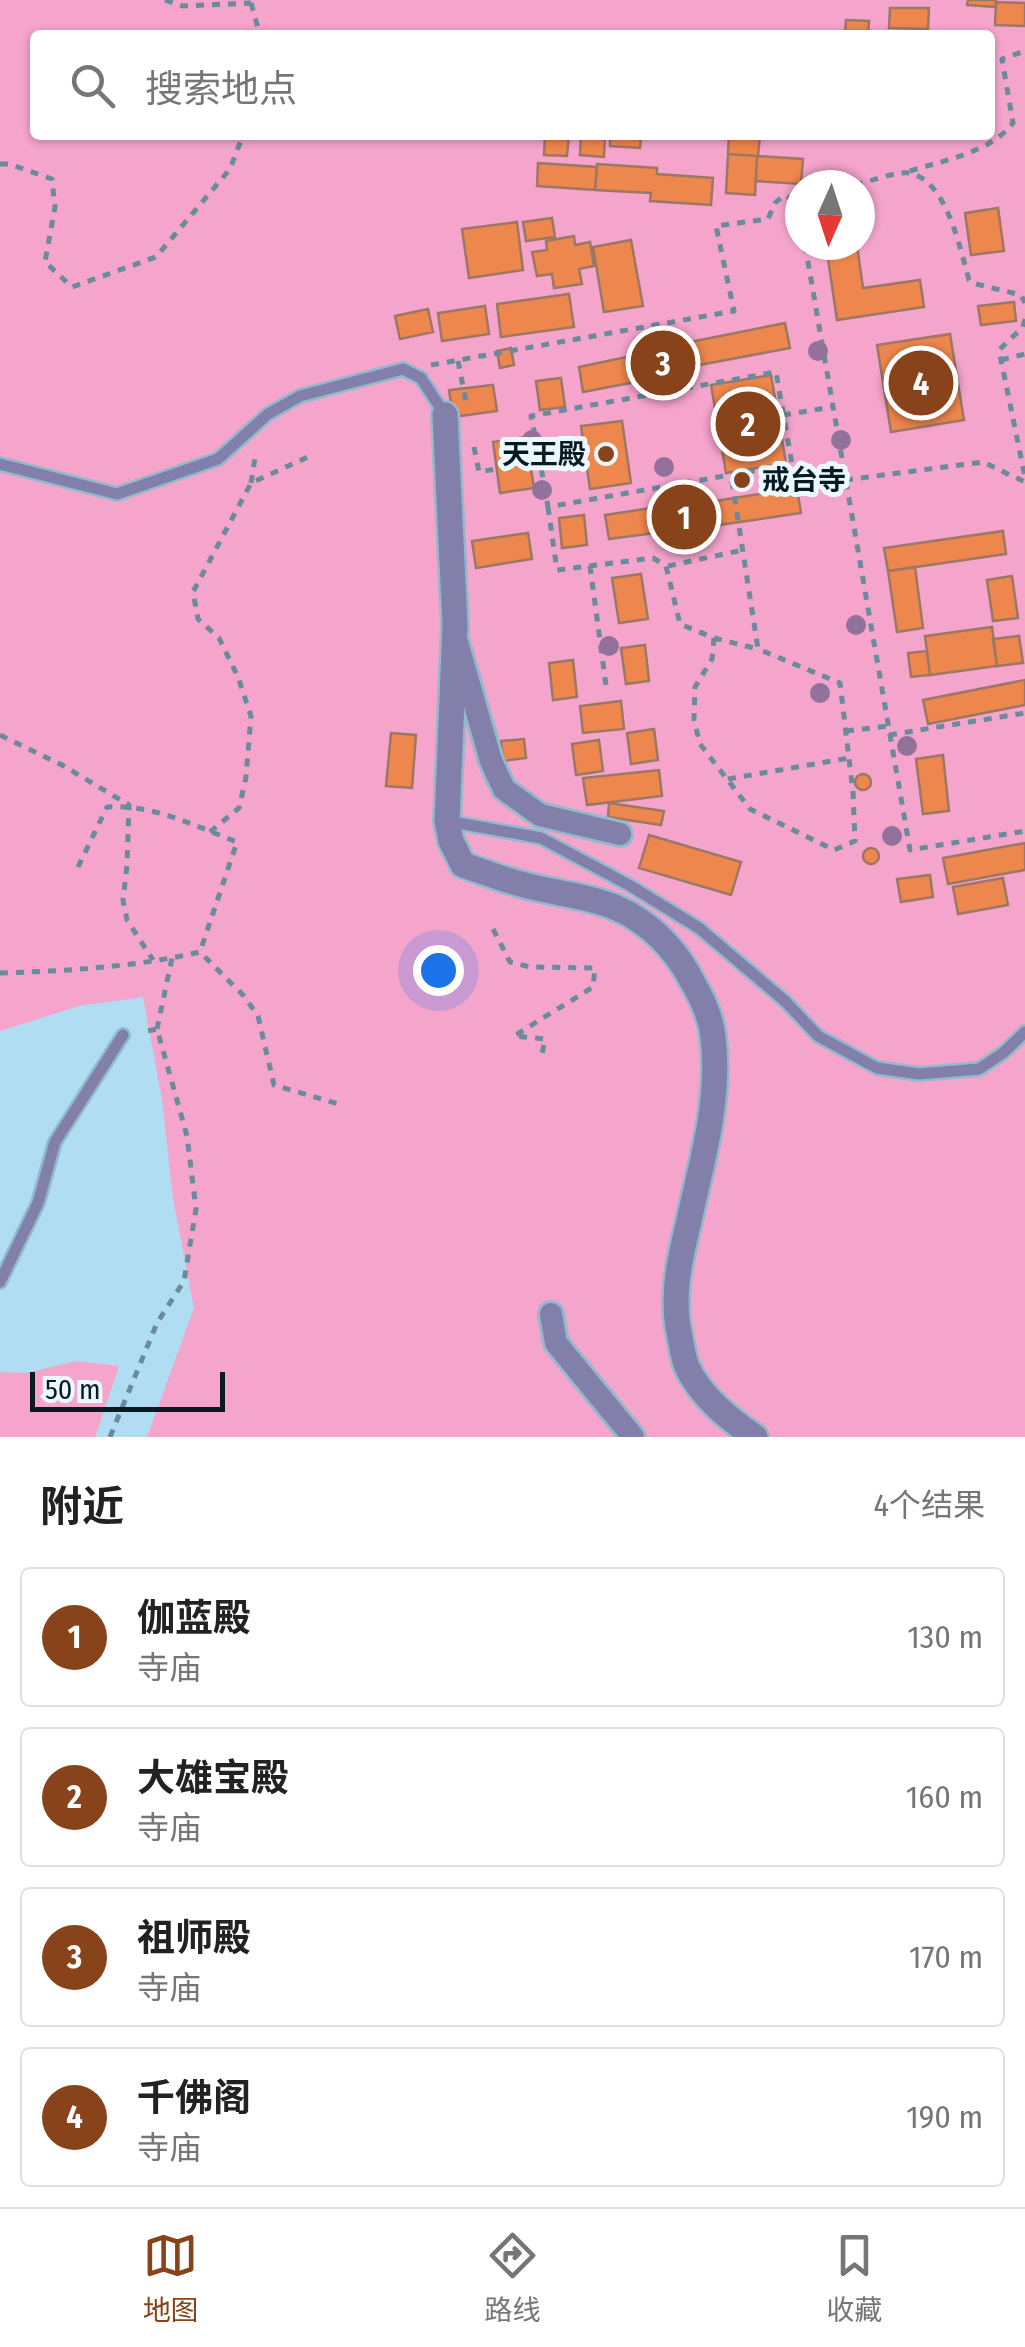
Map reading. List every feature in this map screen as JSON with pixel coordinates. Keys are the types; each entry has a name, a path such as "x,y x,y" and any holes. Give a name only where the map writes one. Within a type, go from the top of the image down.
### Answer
{"street":[{"path":"455,409 455,633 447,820 450,841 464,864 520,884 595,901 635,917 664,941 685,968 704,1003 713,1036 714,1084 708,1131 679,1261 675,1298 678,1328 686,1366 728,1419 755,1437"},
{"path":"455,633 491,761 504,790 540,816 620,834"},
{"path":"551,1314 556,1343 633,1437"}],"lane":[{"path":"0,464 117,494 218,460 268,414 300,396 403,369 421,378 455,409"},
{"path":"447,820 541,838 629,886 700,928 786,1002 818,1036 877,1068 919,1074 978,1069 1025,1032"},
{"path":"0,1282 38,1203 55,1142 123,1035"}],"path":[{"path":"165,0 182,6 251,2 259,30"},
{"path":"995,139 1013,123 1002,59 1025,51"},
{"path":"0,164 52,180 55,207 45,262 72,287 156,257 230,168 241,140"},
{"path":"875,180 994,140"},
{"path":"907,172 925,180 948,210 969,280 1022,295 1025,303"},
{"path":"403,369 734,311 716,226 768,219 775,203 785,196"},
{"path":"807,260 910,850 1025,831"},
{"path":"1025,319 1024,327 999,350 1025,480"},
{"path":"1001,360 1025,354"},
{"path":"455,409 458,361"},
{"path":"548,507 792,464 776,372 531,416 558,570 652,558 666,566 743,550"},
{"path":"784,415 832,406"},
{"path":"472,437 478,472 540,461"},
{"path":"210,832 239,808 246,777 250,716 220,638 198,618 192,592 251,484 310,456"},
{"path":"845,480 983,462 1025,480"},
{"path":"731,474 758,649"},
{"path":"590,566 607,693"},
{"path":"666,566 680,624 758,649 840,683 853,792 854,842 834,850 750,809 700,744 694,720 695,686 712,658 714,638"},
{"path":"889,735 1025,712"},
{"path":"846,732 888,726"},
{"path":"0,735 62,764 129,805"},
{"path":"727,779 848,758"},
{"path":"129,805 128,866 122,900 126,920 153,960"},
{"path":"78,867 107,806 129,805 166,814 237,842 200,952"},
{"path":"493,928 510,962 530,967 595,968 593,987 514,1036 545,1040 542,1054"},
{"path":"0,974 54,972 200,952"},
{"path":"200,952 244,996 258,1016 274,1085 342,1105"},
{"path":"110,1437 156,1323 184,1281 196,1209 187,1136 157,1029 172,958"},
{"path":"123,1035 157,1029"}],"shaded area":[{"path":"0,0 1025,0 1025,1437 147,1437 194,1308 143,997 79,1006 0,1031"},
{"path":"76,1361 119,1366 95,1437 0,1437 0,1372 26,1373"}],"building":[{"path":"968,0 996,0 996,7 967,5"},
{"path":"996,2 1025,3 1025,26 995,25"},
{"path":"890,8 929,8 928,29 889,28"},
{"path":"846,20 869,21 868,30 845,30"},
{"path":"545,140 569,140 567,156 544,155"},
{"path":"581,140 605,140 604,157 580,155"},
{"path":"610,140 641,140 640,148 610,146"},
{"path":"729,140 760,140 758,156 728,154"},
{"path":"728,154 757,156 755,195 726,193"},
{"path":"757,156 803,159 802,170 785,170 785,183 756,181"},
{"path":"538,163 597,167 595,190 537,186"},
{"path":"597,164 657,168 657,174 713,178 711,205 650,201 651,193 595,190"},
{"path":"998,208 1004,251 971,255 965,213"},
{"path":"552,218 555,237 526,241 523,222"},
{"path":"517,222 523,270 469,278 462,229"},
{"path":"574,236 575,245 590,242 594,266 579,269 582,284 554,288 552,274 537,276 532,252 547,250 546,241"},
{"path":"631,240 643,306 604,312 593,247"},
{"path":"828,260 859,260 863,288 920,280 924,307 837,320"},
{"path":"569,294 574,327 501,337 497,304"},
{"path":"1014,302 1016,321 981,325 978,306"},
{"path":"485,306 489,334 442,341 438,313"},
{"path":"428,309 433,332 400,339 395,316"},
{"path":"785,323 790,348 694,366 690,342"},
{"path":"950,334 964,420 891,432 877,345"},
{"path":"684,345 690,371 641,381 636,355"},
{"path":"511,348 514,365 500,368 497,351"},
{"path":"636,355 641,381 583,392 579,367"},
{"path":"771,375 786,463 726,473 711,385"},
{"path":"561,378 565,407 540,410 536,381"},
{"path":"493,385 497,411 453,417 449,390"},
{"name":"天王殿","path":"622,421 631,483 590,489 581,426"},
{"path":"526,437 534,488 500,493 493,442"},
{"path":"797,488 801,513 719,525 715,501"},
{"path":"713,499 717,525 655,533 651,508"},
{"path":"651,508 655,533 609,539 605,515"},
{"path":"584,515 587,545 562,548 559,518"},
{"path":"1003,531 1006,554 888,571 884,548"},
{"path":"528,533 532,559 476,568 472,541"},
{"path":"915,567 923,628 897,632 888,571"},
{"path":"641,574 648,619 619,623 612,578"},
{"path":"1012,576 1018,618 993,621 987,580"},
{"path":"992,627 997,666 930,675 925,636"},
{"path":"1019,636 1023,663 997,666 993,639"},
{"path":"645,645 649,681 626,684 621,648"},
{"path":"927,651 930,675 911,677 908,653"},
{"path":"573,660 577,697 553,700 549,663"},
{"path":"1025,680 1025,705 928,724 923,700"},
{"path":"621,701 624,729 583,733 580,706"},
{"path":"654,729 658,760 631,764 627,733"},
{"path":"391,733 416,735 412,788 386,786"},
{"path":"524,739 526,758 503,761 501,741"},
{"path":"599,740 603,771 576,775 572,744"},
{"path":"943,755 949,811 923,814 916,759"},
{"path":"659,770 662,796 587,805 583,778"},
{"path":"863,774 871,782 863,790 855,782"},
{"path":"609,803 664,811 661,825 608,817"},
{"path":"649,835 741,862 731,895 639,868"},
{"path":"1025,843 1025,870 948,884 943,858"},
{"path":"871,848 879,856 871,864 863,856"},
{"path":"930,875 933,897 901,902 897,879"},
{"path":"1003,878 1008,905 958,914 953,887"}],"place":[{"name":"祖师殿","path":"663,363"},
{"name":"千佛阁","path":"921,383"},
{"name":"大雄宝殿","path":"748,424"},
{"name":"天王殿","path":"606,454"},
{"name":"戒台寺","path":"742,480"},
{"name":"伽蓝殿","path":"684,517"}]}
